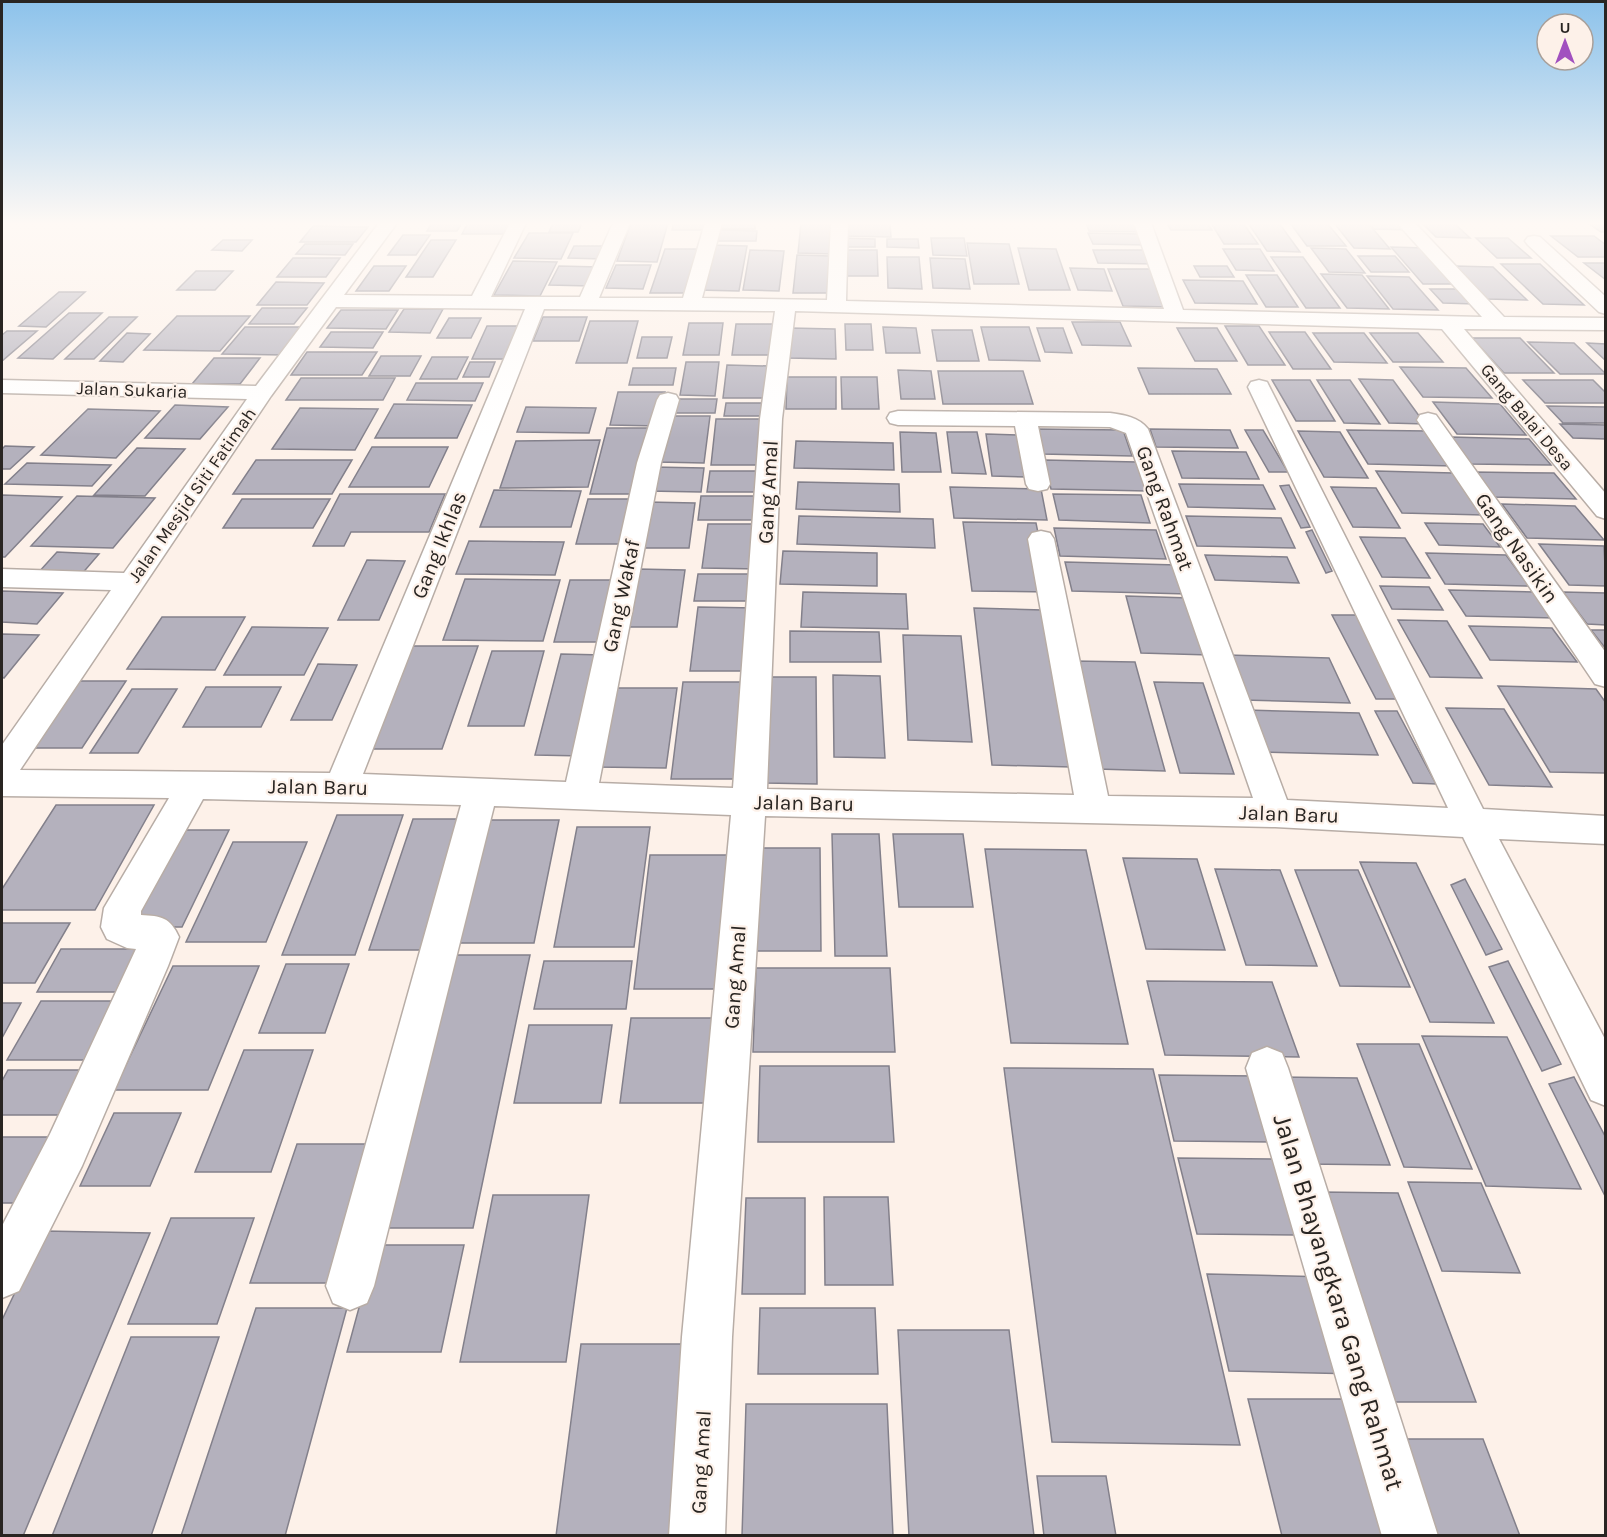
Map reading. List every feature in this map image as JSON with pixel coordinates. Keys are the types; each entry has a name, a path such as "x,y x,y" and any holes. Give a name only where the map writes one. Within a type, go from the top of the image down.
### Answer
{"street":[{"name":"Jalan Mesjid Siti Fatimah","path":"2,770 262,393 336,295"},
{"path":"478,303 482,295"},
{"path":"587,303 591,295"},
{"path":"691,304 694,295"},
{"path":"836,306 837,295"},
{"path":"1168,295 1175,315"},
{"path":"1472,295 1499,324"},
{"path":"1591,295 1605,308"},
{"path":"331,301 786,305 1448,323 1605,324"},
{"name":"Gang Ikhlas","path":"341,787 537,303"},
{"name":"Gang Amal","path":"697,1536 707,1337 749,802 771,419 786,305"},
{"name":"Gang Balai Desa","path":"1448,323 1605,511"},
{"name":"Jalan Sukaria","path":"2,386 262,393"},
{"path":"1259,387 1473,823 1605,1085"},
{"name":"Gang Wakaf","path":"580,794 649,463 668,400"},
{"name":"Gang Rahmat","path":"898,418 1110,420 1124,422 1136,429 1275,813"},
{"path":"1025,420 1038,484"},
{"name":"Gang Nasikin","path":"1428,420 1605,676"},
{"path":"1041,539 1094,809"},
{"path":"2,578 131,582"},
{"name":"Jalan Baru","path":"2,783 341,787 749,802 1275,813 1605,830"},
{"path":"2,1274 66,1150 149,966 160,937 156,933 127,931 120,927 123,908 194,785"},
{"path":"350,1286 481,792"},
{"name":"Jalan Bhayangkara Gang Rahmat","path":"1267,1068 1410,1536"}],"building":[{"path":"56,295 82,295 46,327 19,326"},
{"path":"265,295 315,295 307,305 257,305"},
{"path":"494,295 541,295 540,296"},
{"path":"1118,295 1165,295 1171,307 1123,306"},
{"path":"1191,295 1251,295 1257,304 1195,303"},
{"path":"1258,295 1290,295 1298,307 1266,307"},
{"path":"1297,295 1330,295 1340,308 1306,308"},
{"path":"1337,295 1378,295 1389,309 1347,308"},
{"path":"1382,295 1425,295 1438,310 1393,309"},
{"path":"1435,295 1466,295 1474,304 1443,303"},
{"path":"1483,295 1522,295 1527,300 1487,299"},
{"path":"1533,295 1573,295 1584,305 1543,304"},
{"path":"262,308 307,308 294,324 249,324"},
{"path":"404,309 443,309 430,333 389,332"},
{"path":"341,310 398,310 386,329 327,328"},
{"path":"69,313 102,313 53,359 18,358"},
{"path":"177,316 250,316 220,351 144,350"},
{"path":"109,317 137,317 94,359 65,359"},
{"path":"543,317 587,317 579,341 533,341"},
{"path":"449,318 481,318 471,338 437,338"},
{"path":"590,321 638,321 627,363 576,363"},
{"path":"1072,322 1120,322 1131,346 1082,345"},
{"path":"689,323 723,323 719,355 683,355"},
{"path":"736,324 778,324 776,355 732,355"},
{"path":"845,324 871,324 873,350 846,350"},
{"path":"487,326 525,326 511,359 472,359"},
{"path":"1225,326 1259,326 1285,365 1248,365"},
{"path":"245,327 305,327 284,355 222,354"},
{"path":"883,327 916,328 920,353 886,353"},
{"path":"981,327 1029,327 1040,361 989,360"},
{"path":"790,328 835,329 836,359 788,358"},
{"path":"1037,328 1063,328 1072,353 1045,352"},
{"path":"1177,328 1217,328 1237,361 1195,361"},
{"path":"932,330 972,330 979,361 937,361"},
{"path":"7,331 37,331 2,361 2,335"},
{"path":"331,332 383,332 373,348 320,347"},
{"path":"1269,332 1305,332 1331,369 1293,369"},
{"path":"127,333 150,334 123,362 100,361"},
{"path":"1313,333 1364,333 1387,363 1334,362"},
{"path":"1370,333 1418,333 1443,362 1393,362"},
{"path":"642,337 672,337 667,358 637,358"},
{"path":"1472,338 1520,338 1554,373 1504,373"},
{"path":"1528,342 1574,343 1606,374 1560,374"},
{"path":"1587,343 1606,344 1606,361"},
{"path":"307,352 377,352 362,375 291,375"},
{"path":"381,356 421,356 410,376 369,376"},
{"path":"432,357 468,357 457,379 420,379"},
{"path":"214,358 260,358 240,384 192,384"},
{"path":"470,362 495,362 489,377 463,377"},
{"path":"686,362 719,362 715,396 680,395"},
{"path":"727,365 769,366 767,398 723,398"},
{"path":"1400,367 1466,368 1492,398 1423,397"},
{"path":"633,368 676,368 673,385 629,385"},
{"path":"1138,368 1217,369 1231,394 1149,394"},
{"path":"898,370 931,371 935,399 901,399"},
{"path":"938,371 1023,371 1033,404 943,404"},
{"path":"787,377 836,377 836,409 786,409"},
{"path":"841,377 877,377 879,409 842,409"},
{"path":"301,378 395,378 383,400 286,400"},
{"path":"1359,379 1393,380 1425,424 1389,423"},
{"path":"1272,380 1310,380 1335,421 1296,421"},
{"path":"1317,380 1350,380 1380,424 1344,423"},
{"path":"1523,380 1593,380 1606,393 1606,403 1545,403"},
{"path":"416,383 483,383 475,401 407,400"},
{"path":"618,392 665,392 658,426 610,425"},
{"path":"673,399 717,399 715,413 671,413"},
{"path":"1433,402 1500,404 1526,435 1457,434"},
{"path":"726,403 768,403 768,416 724,416"},
{"path":"394,404 472,405 457,438 375,438"},
{"path":"175,405 228,407 200,439 145,438"},
{"path":"1547,406 1606,407 1606,423 1563,423"},
{"path":"526,407 596,408 589,433 517,432"},
{"path":"300,408 378,409 355,450 272,449"},
{"path":"88,409 160,411 116,458 41,455"},
{"path":"665,416 710,416 704,463 657,462"},
{"path":"716,419 761,419 758,465 711,465"},
{"path":"1560,424 1606,425 1606,439 1573,438"},
{"path":"607,428 652,428 638,494 590,494"},
{"path":"1037,429 1123,430 1132,456 1042,454"},
{"path":"1150,429 1230,430 1238,448 1156,447"},
{"path":"1245,430 1263,430 1288,472 1269,472"},
{"path":"1347,430 1428,431 1453,466 1368,464"},
{"path":"1298,431 1340,432 1368,478 1324,477"},
{"path":"900,432 936,433 941,472 902,472"},
{"path":"947,432 977,432 986,474 952,473"},
{"path":"986,434 1020,435 1028,477 992,476"},
{"path":"1451,437 1529,439 1551,465 1471,464"},
{"path":"600,440 588,487 500,488 516,441"},
{"path":"796,441 893,443 894,470 794,468"},
{"path":"5,446 34,447 10,469 2,469 2,449"},
{"path":"372,447 448,447 429,487 349,487"},
{"path":"137,448 185,449 145,496 94,495"},
{"path":"1172,451 1246,452 1259,479 1182,478"},
{"path":"256,460 352,460 332,494 233,494"},
{"path":"1044,460 1137,462 1147,491 1051,489"},
{"path":"27,463 111,465 92,486 5,484"},
{"path":"653,467 704,468 701,492 648,491"},
{"path":"710,471 758,471 756,492 707,492"},
{"path":"1376,471 1453,473 1483,515 1402,513"},
{"path":"1472,472 1554,473 1576,499 1491,497"},
{"path":"798,482 899,484 900,512 796,509"},
{"path":"1179,484 1263,485 1275,509 1188,507"},
{"path":"1289,485 1310,527 1301,528 1280,486"},
{"path":"950,487 1041,489 1047,520 954,518"},
{"path":"1331,487 1376,488 1400,528 1353,527"},
{"path":"494,490 581,491 571,527 480,527"},
{"path":"340,494 445,494 429,532 351,532 344,546 313,546"},
{"path":"1053,494 1141,495 1150,523 1059,520"},
{"path":"2,495 62,497 5,557 2,557"},
{"path":"77,496 155,498 113,548 31,546"},
{"path":"701,496 762,496 760,520 698,520"},
{"path":"242,499 330,499 313,528 223,528"},
{"path":"588,499 640,499 630,544 576,544"},
{"path":"647,502 695,503 689,548 638,548"},
{"path":"1502,504 1575,506 1604,540 1527,538"},
{"path":"799,516 933,519 935,548 797,544"},
{"path":"1186,516 1281,518 1295,548 1197,546"},
{"path":"963,522 1036,523 1050,592 972,591"},
{"path":"1425,523 1483,524 1500,547 1439,545"},
{"path":"708,524 762,524 759,569 702,568"},
{"path":"1054,528 1156,530 1166,559 1060,556"},
{"path":"1312,530 1332,571 1326,573 1306,532"},
{"path":"1360,537 1405,538 1430,578 1382,577"},
{"path":"469,541 564,542 555,575 456,574"},
{"path":"1539,544 1604,546 1606,586 1569,585"},
{"path":"783,551 877,553 877,586 780,584"},
{"path":"57,552 99,554 80,576 37,574"},
{"path":"1426,553 1506,555 1529,586 1445,584"},
{"path":"1205,555 1287,557 1299,583 1215,580"},
{"path":"367,560 405,561 379,620 338,620"},
{"path":"1065,562 1177,565 1188,594 1072,591"},
{"path":"637,569 685,570 677,627 626,627"},
{"path":"698,574 752,574 750,601 694,601"},
{"path":"465,579 560,580 543,641 443,640"},
{"path":"570,580 618,580 605,642 554,642"},
{"path":"1380,586 1429,587 1443,610 1392,609"},
{"path":"1449,590 1535,592 1554,618 1466,616"},
{"path":"2,591 63,593 37,624 2,622"},
{"path":"803,592 906,594 908,629 801,627"},
{"path":"1563,592 1606,593 1606,625 1587,624"},
{"path":"1126,596 1190,598 1209,655 1141,653"},
{"path":"698,607 755,608 752,671 690,671"},
{"path":"974,608 1042,610 1071,767 992,765"},
{"path":"1332,615 1357,615 1403,699 1376,699"},
{"path":"162,617 245,617 215,670 127,669"},
{"path":"1398,620 1447,621 1482,678 1430,677"},
{"path":"1469,626 1552,628 1577,662 1490,660"},
{"path":"252,627 328,628 304,675 224,675"},
{"path":"1591,630 1606,630 1606,649"},
{"path":"790,631 879,632 881,662 790,662"},
{"path":"2,634 39,635 4,678 2,677"},
{"path":"903,635 961,636 972,742 908,740"},
{"path":"409,646 478,646 442,749 367,749"},
{"path":"492,651 544,651 524,726 468,726"},
{"path":"561,654 603,655 583,756 535,755"},
{"path":"1227,655 1329,658 1350,703 1244,700"},
{"path":"1074,661 1135,662 1165,771 1097,769"},
{"path":"318,664 357,665 332,720 291,720"},
{"path":"833,675 880,676 885,758 834,757"},
{"path":"770,677 816,677 817,784 766,783"},
{"path":"78,681 126,681 82,748 31,748"},
{"path":"683,682 749,682 742,779 671,779"},
{"path":"1154,682 1203,683 1234,774 1180,773"},
{"path":"1498,686 1596,689 1606,703 1606,773 1550,772"},
{"path":"206,687 281,687 261,727 183,727"},
{"path":"613,688 677,688 666,768 597,767"},
{"path":"132,689 177,689 138,753 90,753"},
{"path":"1446,708 1504,709 1552,787 1489,785"},
{"path":"1246,710 1359,713 1378,755 1261,752"},
{"path":"1375,711 1397,711 1436,784 1413,783"},
{"path":"56,805 154,805 95,910 2,910 2,889"},
{"path":"337,815 403,815 355,955 282,955"},
{"path":"413,819 469,819 431,950 369,950"},
{"path":"483,820 559,820 534,943 450,943"},
{"path":"577,827 650,827 634,947 554,947"},
{"path":"175,830 229,830 182,927 124,927"},
{"path":"832,834 879,834 887,956 835,956"},
{"path":"893,834 963,834 973,907 899,907"},
{"path":"233,842 307,842 266,942 186,942"},
{"path":"756,848 820,848 821,951 752,951"},
{"path":"985,849 1086,850 1128,1044 1011,1043"},
{"path":"650,855 734,855 727,989 634,989"},
{"path":"1123,858 1197,859 1225,950 1146,949"},
{"path":"1360,862 1416,863 1494,1023 1430,1022"},
{"path":"1215,869 1280,870 1317,966 1246,965"},
{"path":"1295,870 1358,870 1410,987 1340,986"},
{"path":"1465,879 1502,949 1486,955 1451,885"},
{"path":"2,923 70,923 35,983 2,983"},
{"path":"61,949 147,949 126,992 37,992"},
{"path":"450,955 530,955 473,1228 377,1228"},
{"path":"544,961 632,961 626,1009 534,1009"},
{"path":"1508,961 1561,1064 1542,1071 1489,967"},
{"path":"286,964 349,964 325,1033 259,1033"},
{"path":"173,966 259,966 208,1090 114,1090"},
{"path":"756,968 890,968 895,1052 753,1052"},
{"path":"1147,981 1272,982 1299,1057 1165,1055"},
{"path":"41,1001 131,1001 101,1060 7,1060"},
{"path":"2,1003 21,1003 2,1038"},
{"path":"631,1018 728,1018 723,1103 620,1103"},
{"path":"529,1025 612,1025 601,1103 514,1103"},
{"path":"1422,1036 1507,1037 1581,1189 1486,1186"},
{"path":"1357,1044 1419,1044 1472,1169 1404,1167"},
{"path":"244,1050 313,1050 271,1172 195,1172"},
{"path":"760,1066 889,1066 894,1142 758,1142"},
{"path":"1004,1068 1153,1069 1240,1445 1052,1442"},
{"path":"8,1070 95,1070 73,1115 2,1115 2,1081"},
{"path":"1159,1075 1257,1076 1277,1142 1174,1141"},
{"path":"1278,1077 1357,1078 1390,1165 1306,1164"},
{"path":"1574,1077 1606,1138 1606,1198 1549,1084"},
{"path":"114,1113 181,1113 150,1186 80,1186"},
{"path":"2,1137 65,1137 33,1203 2,1203"},
{"path":"297,1144 384,1144 345,1283 250,1283"},
{"path":"1178,1158 1273,1159 1295,1235 1197,1234"},
{"path":"1408,1182 1481,1183 1520,1273 1442,1271"},
{"path":"1321,1192 1398,1193 1476,1402 1388,1402"},
{"path":"493,1195 589,1195 566,1362 460,1362"},
{"path":"824,1197 888,1197 893,1285 825,1285"},
{"path":"746,1198 805,1198 805,1294 742,1294"},
{"path":"171,1218 254,1218 217,1324 128,1324"},
{"path":"44,1231 150,1233 23,1536 2,1536 2,1320"},
{"path":"376,1245 464,1245 441,1352 347,1352"},
{"path":"1207,1274 1328,1277 1358,1374 1229,1371"},
{"path":"256,1308 347,1308 285,1536 181,1536"},
{"path":"760,1308 875,1308 878,1374 758,1374"},
{"path":"898,1330 1009,1330 1034,1536 909,1536"},
{"path":"131,1337 219,1337 151,1536 52,1536"},
{"path":"581,1344 686,1344 673,1536 556,1536"},
{"path":"1248,1399 1358,1399 1401,1536 1282,1536"},
{"path":"746,1404 887,1404 893,1536 742,1536"},
{"path":"1403,1439 1483,1439 1520,1536 1435,1536"},
{"path":"1037,1476 1106,1476 1116,1536 1044,1536"}]}
